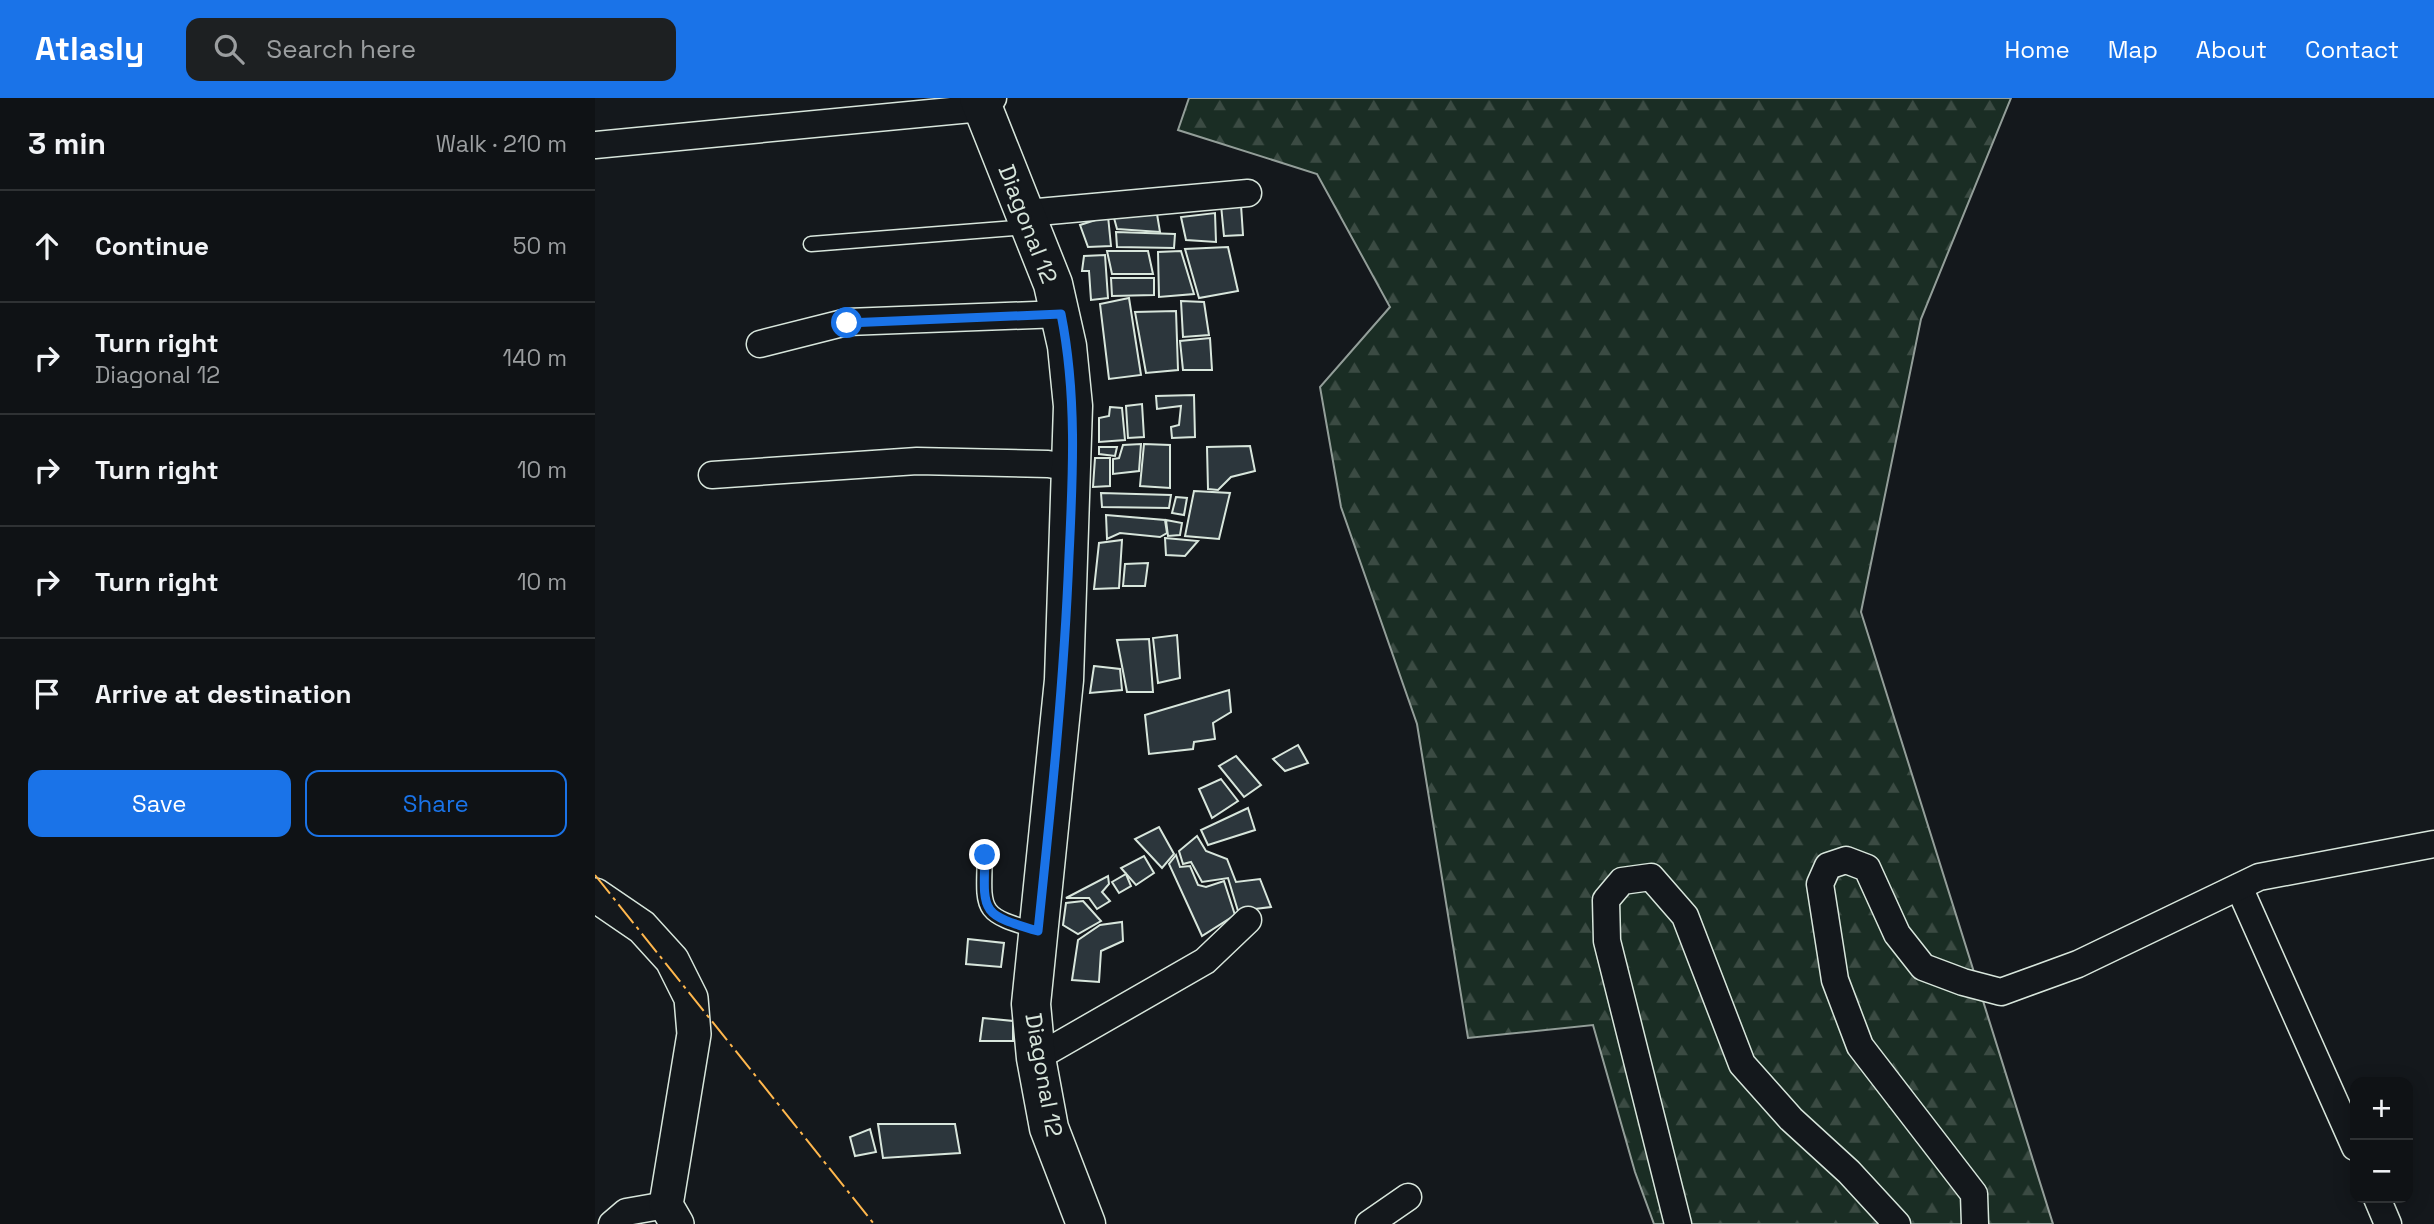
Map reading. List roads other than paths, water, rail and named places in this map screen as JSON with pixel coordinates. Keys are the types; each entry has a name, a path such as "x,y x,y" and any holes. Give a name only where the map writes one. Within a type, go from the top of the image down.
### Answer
{"main road":[{"name":"Diagonal 12","path":"985,101 1061,314 1073,406 1064,680 1031,1004 1036,1058 1049,1128 1086,1224"}],"street":[{"path":"595,145 985,101"},
{"path":"1029,220 1248,193"},
{"path":"760,344 847,323 1061,314"},
{"path":"712,475 917,461 1048,464 1073,468"},
{"path":"1975,1224 1974,1194 1860,1046 1835,980 1820,884 1828,866 1846,860 1867,869 1897,934 1923,967 2001,992 2078,964 2259,877 2434,844"},
{"path":"1678,1224 1607,941 1606,900 1622,881 1651,877 1685,916 1742,1064 1791,1119 1849,1172 1897,1224"},
{"path":"2239,887 2352,1140"},
{"path":"595,895 649,935 672,960 691,998 694,1034 672,1214 626,1212 612,1224"},
{"path":"1036,1058 1205,961 1248,920"},
{"path":"1369,1224 1408,1197"},
{"path":"2379,1203 2388,1224"}],"lane":[{"path":"811,244 1029,220"},
{"path":"985,855 983,901 994,915 1038,931"}]}
